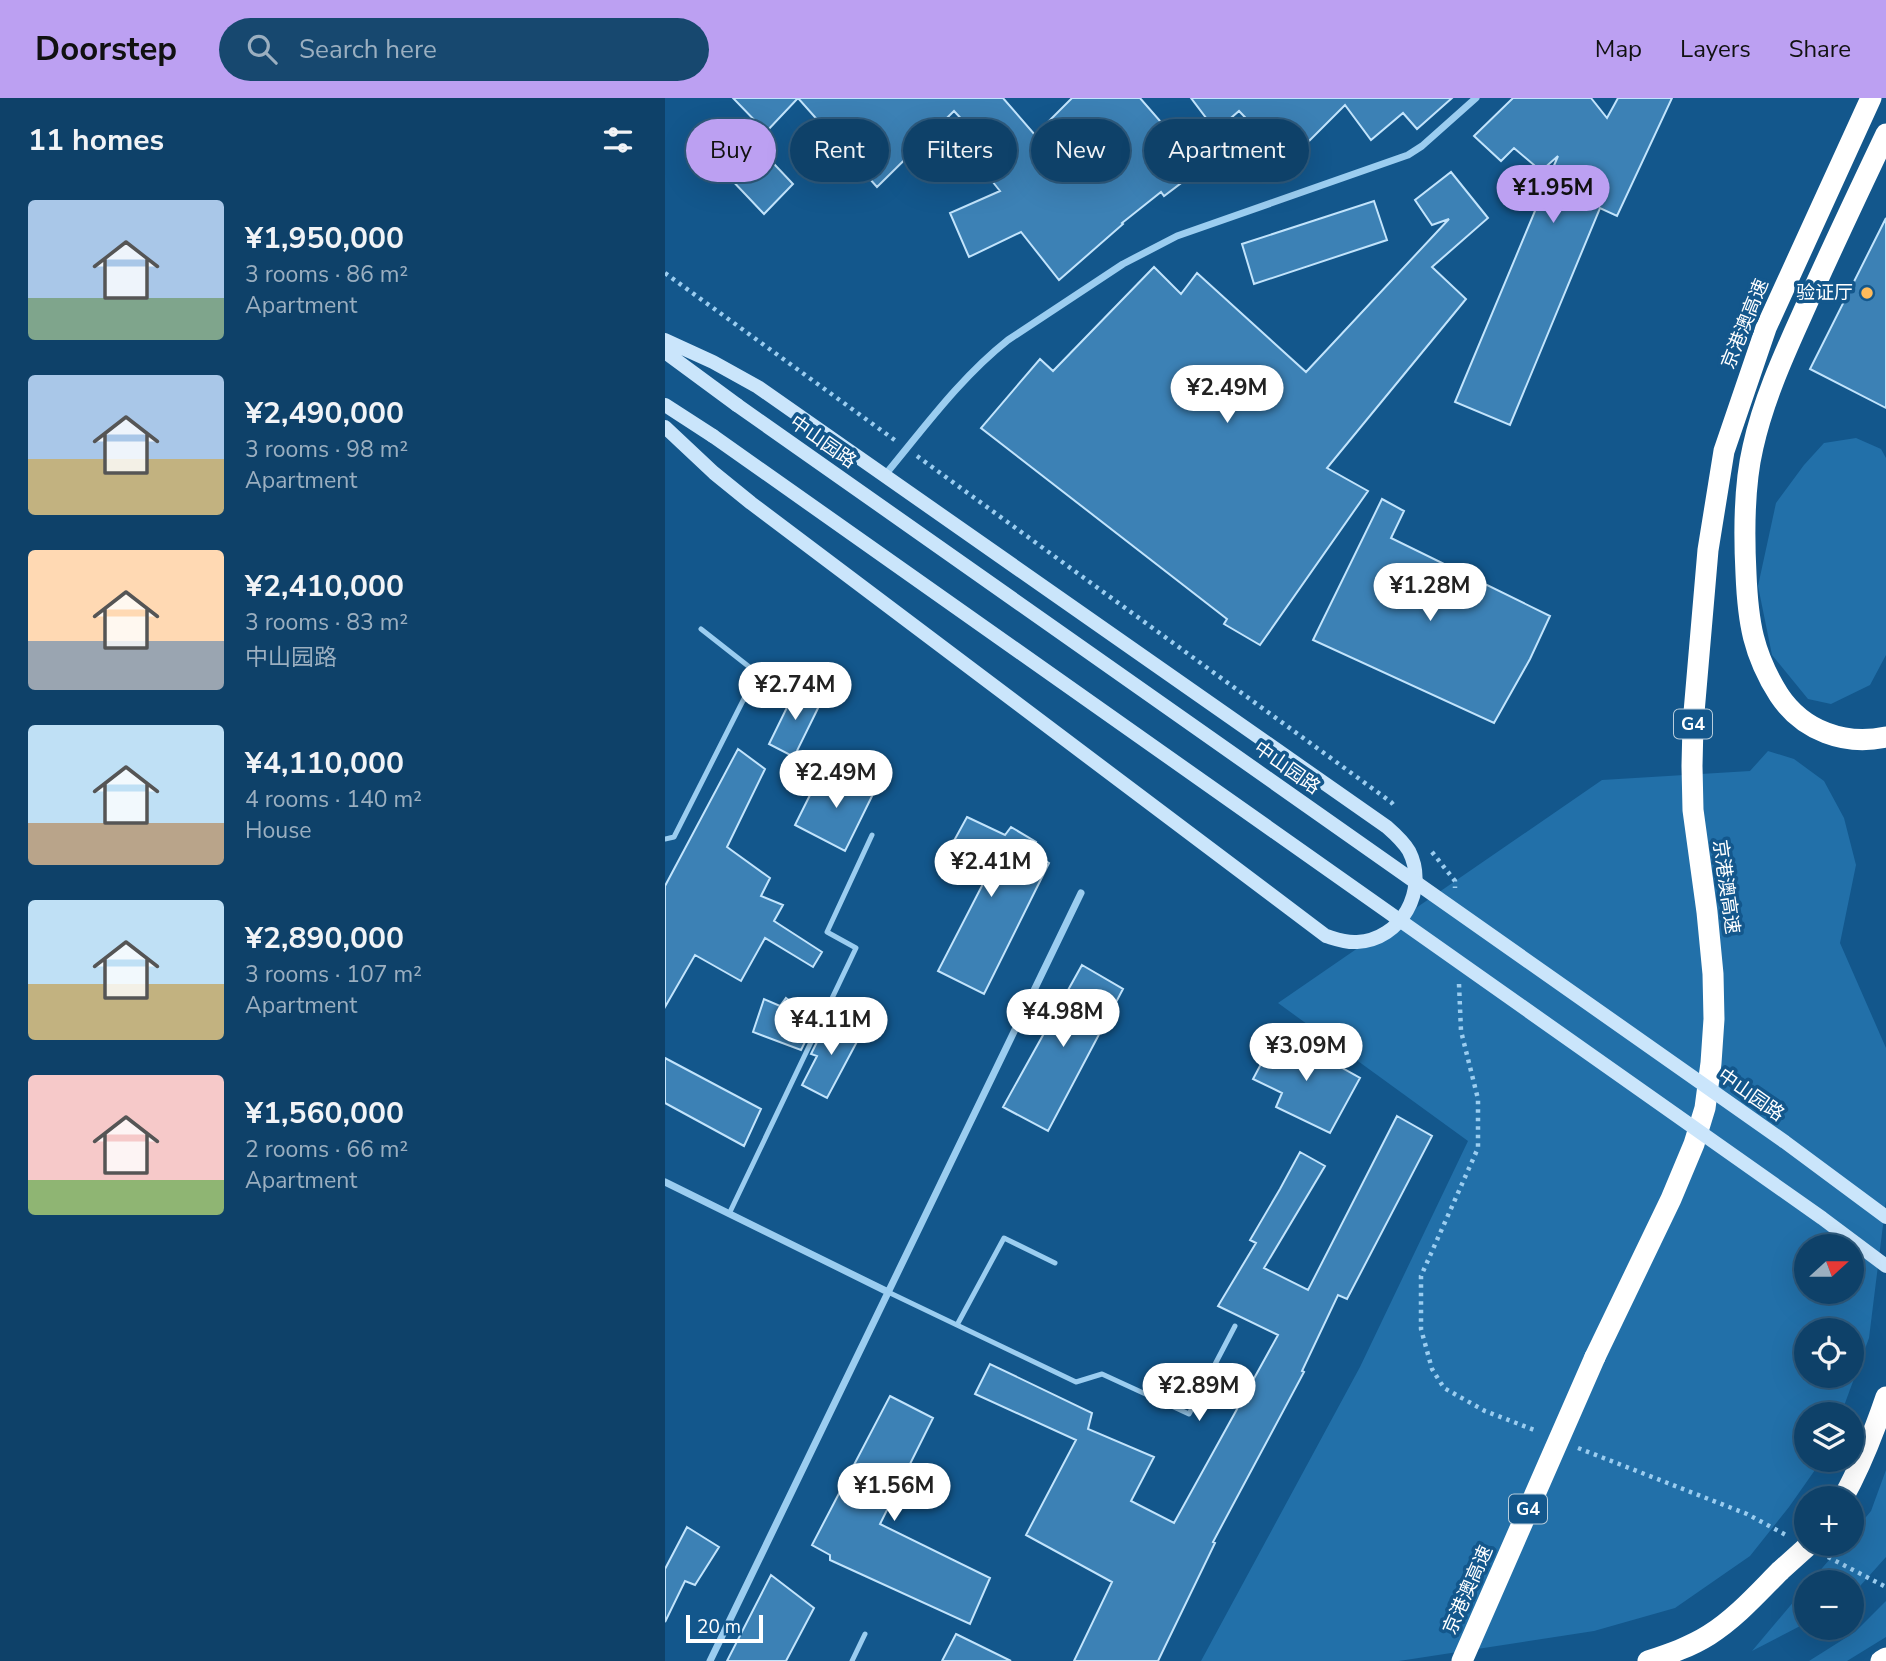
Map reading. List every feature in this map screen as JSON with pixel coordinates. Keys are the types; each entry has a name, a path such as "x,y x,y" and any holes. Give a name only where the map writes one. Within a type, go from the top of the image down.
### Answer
{"highway":[{"name":"京港澳高速","path":"1462,1661 1595,1357 1671,1199 1694,1144 1705,1108 1714,1019 1713,974 1693,810 1693,724 1708,550 1724,451 1766,328 1871,98"},
{"path":"1860,121 1880,98"},
{"path":"1886,134 1812,293 1765,405 1752,449 1745,552 1751,632 1759,657 1783,701 1819,731 1842,739 1865,741 1886,737"},
{"path":"1850,1486 1874,1433 1886,1397"},
{"path":"1648,1661 1675,1652 1710,1634 1797,1556"},
{"path":"1881,1661 1886,1658"}],"main road":[{"path":"665,340 758,387 1399,837 1414,865 1416,881 1408,911 1386,933 1372,940 1348,942 1326,936 805,545 714,473 665,427"},
{"name":"中山园路","path":"665,352 1762,1126 1886,1217"},
{"path":"665,405 713,436 1822,1218 1886,1266"}],"street":[{"path":"885,474 957,387 990,354 1123,264 1177,236 1408,155 1476,98"},
{"path":"710,1661 1081,893"},
{"path":"665,1182 888,1292"}],"lane":[{"path":"665,839 674,837 757,673 701,629"},
{"path":"729,1214 856,948 827,932 871,835"},
{"path":"957,1325 1004,1238 1055,1263"},
{"path":"888,1292 1076,1382 1102,1374 1189,1414 1235,1326"},
{"path":"852,1661 865,1634"}],"shaded area":[{"path":"1856,438 1881,449 1886,458 1886,655 1870,685 1831,704 1808,699 1772,655 1758,586 1776,503 1824,443"},
{"path":"1768,751 1794,759 1824,781 1844,818 1856,865 1840,943 1886,1048 1886,1201 1869,1338 1864,1352 1864,1318 1794,1318 1794,1388 1851,1388 1845,1402 1794,1402 1794,1472 1814,1472 1804,1486 1794,1486 1794,1500 1750,1556 1675,1608 1594,1631 1399,1661 1201,1661 1360,1367 1468,1141 1278,1003 1602,780 1750,771"},
{"path":"1886,1470 1886,1557 1864,1582 1864,1570 1820,1570 1833,1556 1864,1556 1864,1519 1871,1511"},
{"path":"1794,1601 1794,1629 1752,1651"},
{"path":"1886,1601 1886,1637 1847,1661 1809,1661 1842,1640 1864,1640 1864,1623"}],"building":[{"path":"733,98 798,98 776,121 776,119 753,119"},
{"path":"798,98 1003,98 1031,130 1031,182 1130,182 1130,119 1051,119 1072,98 1140,98 1158,119 1144,119 1144,182 1182,182 1164,196 1161,192 1059,280 1021,232 969,257 950,213 1000,191 993,182 1017,182 1017,119 961,119 954,111 946,119 903,119 903,161 889,175 889,119 817,119"},
{"path":"1191,98 1452,98 1417,129 1403,113 1371,140 1345,105 1309,141 1309,119 1247,119 1239,111 1230,119 1207,119"},
{"path":"1513,98 1591,98 1607,118 1618,98 1672,98 1617,216 1600,208 1510,425 1455,402 1558,156 1541,171 1514,148 1501,161 1474,136"},
{"path":"776,166 793,184 764,214 734,182 776,182"},
{"path":"1451,172 1488,218 1432,267 1466,299 1327,468 1368,491 1260,645 1224,624 1227,619 981,428 1040,359 1053,371 1154,267 1181,294 1197,273 1306,372 1449,219 1432,225 1415,200"},
{"path":"1374,201 1387,240 1254,284 1242,244"},
{"name":"验证厅","path":"1886,218 1886,408 1810,369"},
{"path":"1382,499 1404,511 1391,538 1550,616 1530,659 1494,723 1313,640"},
{"path":"797,687 821,702 794,757 769,744"},
{"path":"738,749 765,769 727,847 770,878 761,896 783,905 774,921 822,952 813,967 765,938 741,981 695,955 665,1007 665,886"},
{"path":"836,766 874,792 845,851 795,825 813,789 822,794"},
{"path":"967,817 1005,835 1011,827 1036,842 1032,852 1049,863 984,994 938,971 986,878 944,859"},
{"path":"1082,965 1123,989 1048,1131 1003,1107"},
{"path":"786,998 816,1020 801,1050 753,1032 764,999 780,1006"},
{"path":"837,1019 861,1034 827,1098 802,1085 817,1056 811,1054 825,1026 831,1030"},
{"path":"1278,1032 1360,1078 1330,1133 1276,1107 1282,1093 1253,1079"},
{"path":"665,1058 761,1109 744,1146 665,1103"},
{"path":"1397,1116 1432,1136 1347,1299 1338,1295 1302,1371 1304,1372 1213,1542 1215,1543 1158,1661 1074,1661 1112,1582 1026,1535 1076,1440 975,1394 990,1364 1092,1413 1088,1429 1154,1457 1131,1501 1174,1523 1278,1335 1218,1306 1256,1243 1250,1240 1300,1152 1325,1166 1264,1268 1308,1290"},
{"path":"890,1396 933,1418 880,1524 990,1578 970,1624 830,1560 830,1555 812,1545"},
{"path":"687,1527 719,1547 695,1585 685,1581 665,1622 665,1569"},
{"path":"771,1575 814,1608 786,1661 727,1661"},
{"path":"956,1634 1011,1661 942,1661"}],"place":[{"name":"验证厅","path":"1867,293"}]}
